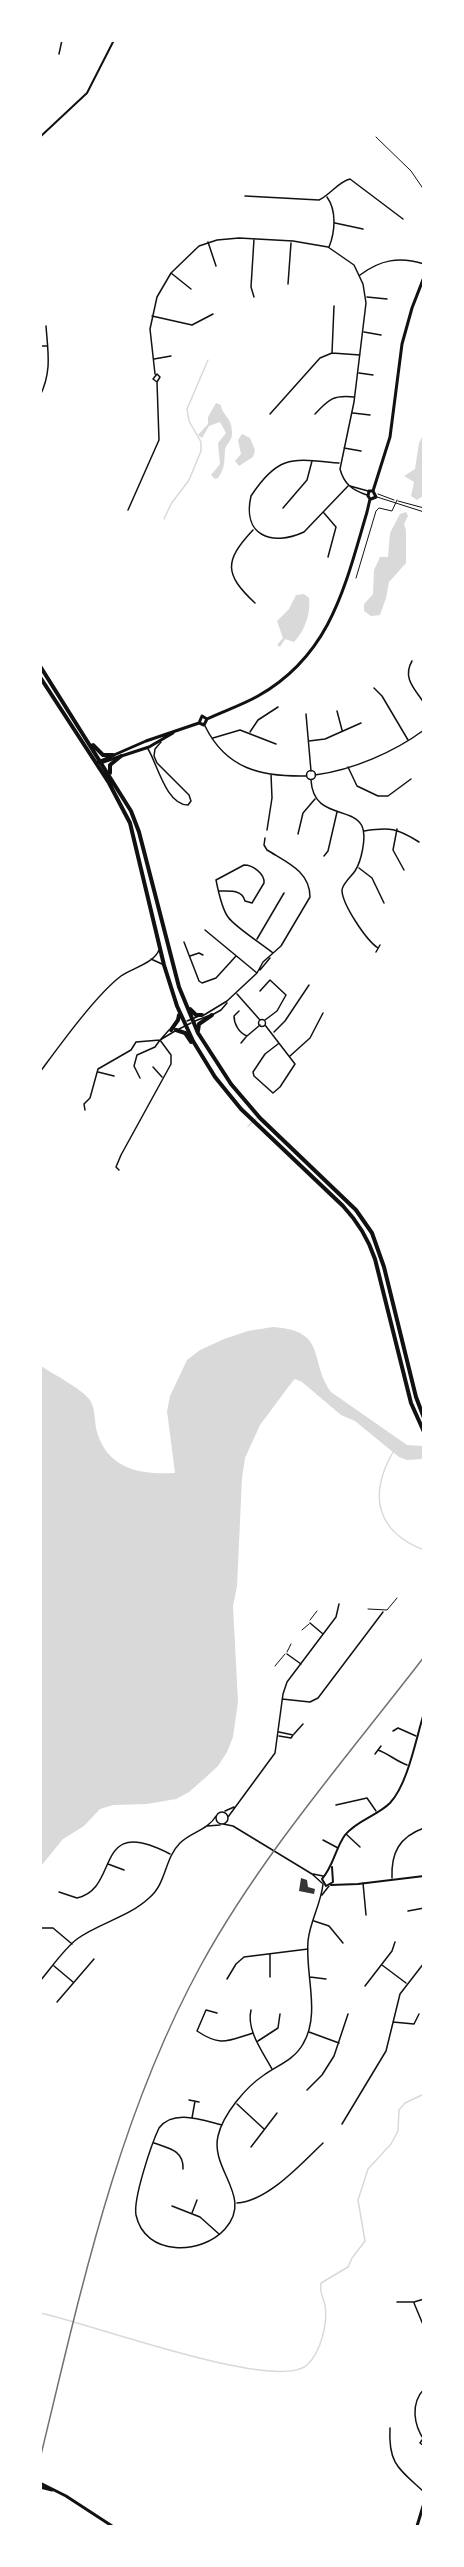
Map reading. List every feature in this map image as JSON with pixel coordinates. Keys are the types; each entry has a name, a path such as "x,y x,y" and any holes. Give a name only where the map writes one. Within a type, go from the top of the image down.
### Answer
{"highway":[{"path":"40,666 86,738 130,823 159,948 178,1010 215,1077"},
{"path":"40,676 112,780 130,811 139,832 175,972 198,1033 231,1084 258,1116 347,1201 372,1233 384,1267 423,1418"},
{"path":"86,738 103,755 113,755"},
{"path":"112,780 110,765 124,754"},
{"path":"175,972 191,1012 196,1016 202,1015"},
{"path":"171,1029 178,1020 178,1010"},
{"path":"198,1033 199,1024 212,1015"},
{"path":"177,1030 185,1033 215,1077 254,1121 343,1206 368,1240 375,1258 411,1403 423,1432"}],"main road":[{"path":"99,762 199,723 204,725 207,719 243,704 274,686 296,668 319,641 340,601 390,436 402,344 423,277"},
{"path":"199,723 201,717 207,719"},
{"path":"99,762 113,755 124,754"},
{"path":"40,2485 54,2490 112,2526"},
{"path":"417,2526 423,2503"}],"street":[{"path":"58,54 62,40"},
{"path":"40,137 87,93 114,40"},
{"path":"245,196 312,201 327,196 350,178 403,219"},
{"path":"327,196 332,204 333,223 332,239 328,247"},
{"path":"333,223 363,229"},
{"path":"157,382 153,378 156,374 150,329 152,316 161,287 190,253 208,242 227,238 291,241 328,247 346,257 359,275 366,297 364,332 341,463 343,477 351,489 372,494"},
{"path":"254,239 251,287 254,297"},
{"path":"288,284 291,241"},
{"path":"208,242 216,266"},
{"path":"359,275 383,261 401,259 423,264"},
{"path":"171,273 191,289"},
{"path":"366,297 387,299"},
{"path":"332,353 334,306"},
{"path":"152,316 192,325 213,314"},
{"path":"40,396 48,379 46,326"},
{"path":"364,332 381,334"},
{"path":"40,346 48,346"},
{"path":"270,414 320,358 332,353 360,355"},
{"path":"154,359 171,356"},
{"path":"357,373 373,375"},
{"path":"128,510 159,440 157,382 160,377 156,374"},
{"path":"315,414 330,399 338,395 354,397"},
{"path":"351,413 370,416"},
{"path":"344,448 361,452"},
{"path":"341,463 294,459 281,463 251,496 249,515 254,529 261,535 291,537 304,532 349,486"},
{"path":"283,508 307,480 312,461"},
{"path":"323,512 336,527 328,557"},
{"path":"254,529 233,554 230,563 239,588 255,603"},
{"path":"412,662 407,669 407,676 423,704"},
{"path":"374,688 382,696 408,741"},
{"path":"249,733 258,720 278,707"},
{"path":"337,711 342,732"},
{"path":"306,714 311,771 315,775"},
{"path":"308,741 325,740 360,723"},
{"path":"204,725 211,739 230,760 271,774 307,776 311,780 316,798 322,805 360,823 364,837 357,868 344,885 343,893 361,931 378,948"},
{"path":"211,739 240,730 276,744"},
{"path":"311,780 315,775 348,767 390,751 423,731"},
{"path":"154,756 156,746 161,742"},
{"path":"147,744 159,765 189,795 191,801 188,805 177,800 164,784 147,744"},
{"path":"348,767 357,786 378,796 388,796 411,779"},
{"path":"307,776 311,771"},
{"path":"267,830 272,798 271,774"},
{"path":"298,834 303,813 316,798"},
{"path":"324,856 328,851 337,812"},
{"path":"363,831 386,827 397,829 419,842"},
{"path":"397,829 393,850 404,870"},
{"path":"192,1021 228,1001 258,972 274,953 310,897 300,869 267,850 264,845 265,838"},
{"path":"219,891 236,892 243,896 245,901 252,903 264,879 252,867 244,865 218,878 219,891 227,917 274,953"},
{"path":"357,868 372,878 384,903"},
{"path":"256,939 284,893"},
{"path":"205,930 258,972"},
{"path":"184,942 200,981 206,983 220,975 236,956"},
{"path":"375,952 380,945"},
{"path":"40,1072 107,989 122,976 157,955 159,948"},
{"path":"190,957 199,953 203,955"},
{"path":"150,959 156,959 164,965"},
{"path":"260,991 270,980 286,995 278,1011 265,1020 260,1020"},
{"path":"273,1033 285,1021 309,985"},
{"path":"298,993 302,997"},
{"path":"237,994 260,1020 260,1024 241,1043"},
{"path":"140,1078 134,1066 137,1055 155,1047 171,1029 212,1015 221,1010 228,1001"},
{"path":"239,1011 234,1016 234,1021 247,1036"},
{"path":"289,1056 310,1038 322,1014 325,1018"},
{"path":"265,1020 265,1025"},
{"path":"85,1110 84,1104 90,1098 96,1071 101,1066 131,1050 136,1042 160,1040 184,1024"},
{"path":"260,1024 265,1025 273,1033 278,1044 295,1064 280,1087 273,1093 254,1076 253,1072 265,1054 278,1044"},
{"path":"118,1170 116,1167 121,1155 172,1060 160,1040"},
{"path":"153,1067 163,1078"},
{"path":"96,1071 114,1076"},
{"path":"222,1824 271,1761 279,1736 282,1699 287,1682 336,1617 339,1604"},
{"path":"282,1699 310,1702 318,1698 383,1612"},
{"path":"310,1623 324,1634"},
{"path":"287,1654 301,1664"},
{"path":"222,2125 177,2116 168,2119 159,2128 136,2203 137,2217 144,2232 162,2245 200,2246 219,2234 230,2222 236,2203 232,2186 218,2159 218,2139 222,2125 254,2083 293,2057 309,2032 312,2014 308,1949 313,1921 322,1896 330,1886 332,1867 338,1848 346,1834 355,1825 377,1812 397,1794 423,1713"},
{"path":"279,1736 291,1738 303,1724"},
{"path":"393,1731 398,1728 416,1736"},
{"path":"279,1732 293,1735"},
{"path":"375,1754 381,1746"},
{"path":"378,1750 390,1754 399,1762 407,1765"},
{"path":"336,1805 367,1798 377,1812"},
{"path":"40,1981 72,1944 148,1900 163,1880 171,1854 185,1838 206,1826 222,1812 235,1807"},
{"path":"222,1812 233,1826"},
{"path":"216,1816 217,1821 222,1824"},
{"path":"206,1826 222,1824 233,1826 330,1886 423,1876"},
{"path":"392,1880 394,1855 398,1845 410,1833 423,1828"},
{"path":"346,1834 360,1847"},
{"path":"323,1840 338,1848"},
{"path":"59,1892 77,1898 87,1894 100,1881 117,1849 135,1842 150,1844 171,1854"},
{"path":"107,1864 124,1870"},
{"path":"322,1896 322,1883 332,1867"},
{"path":"312,1874 325,1875 341,1884"},
{"path":"363,1884 366,1915"},
{"path":"408,1911 423,1908"},
{"path":"313,1921 329,1926 343,1943"},
{"path":"40,1928 53,1928 72,1944"},
{"path":"365,1986 395,1942"},
{"path":"227,1979 241,1959 308,1949"},
{"path":"270,1953 270,1977"},
{"path":"57,2002 94,1959"},
{"path":"342,2124 376,2073 389,2043 397,2000 406,1983 423,1963"},
{"path":"381,1964 406,1983"},
{"path":"54,1965 73,1982"},
{"path":"309,1977 326,1979"},
{"path":"217,2013 206,2010 197,2031 221,2043 253,2032"},
{"path":"251,2010 249,2020 253,2032 272,2070"},
{"path":"258,2041 278,2028 280,2014"},
{"path":"307,2090 326,2070 340,2043 348,2014"},
{"path":"392,2022 414,2024 419,2014"},
{"path":"309,2032 340,2043"},
{"path":"189,2100 200,2102"},
{"path":"191,2118 195,2101"},
{"path":"237,2104 264,2130"},
{"path":"251,2147 277,2113"},
{"path":"236,2203 257,2199 323,2143"},
{"path":"154,2144 177,2152 183,2161 183,2169"},
{"path":"192,2213 197,2200"},
{"path":"172,2206 204,2220 219,2234"},
{"path":"397,2302 414,2302 423,2299"},
{"path":"414,2302 423,2327"},
{"path":"423,2390 417,2399 415,2419 423,2440 420,2443 423,2446"},
{"path":"390,2428 390,2453 395,2464 423,2492"}],"lane":[{"path":"376,136 411,171 423,190"},
{"path":"372,494 423,508"},
{"path":"372,494 423,512"},
{"path":"356,578 376,511 379,508 392,511 396,500"},
{"path":"368,1609 383,1612 397,1598"},
{"path":"302,1630 310,1623 317,1611"},
{"path":"274,1666 287,1654 291,1644"}],"shaded area":[{"path":"216,403 221,405 230,422 232,435 226,448 222,471 215,479 211,475 220,464 218,443 226,433 220,422 209,426 202,438 198,435 208,424 208,417"},
{"path":"242,434 250,438 255,450 253,457 239,466 235,461 241,454 238,440"},
{"path":"423,435 423,496 417,500 411,496 414,482 404,476 415,469 419,443"},
{"path":"406,512 408,516 404,524 406,563 389,582 380,615 371,616 364,611 364,604 373,594 374,570 380,557 388,557 390,533 400,514"},
{"path":"304,594 309,598 309,603 304,627 294,642 285,639 280,647 277,645 283,638 277,621 289,609 296,595"},
{"path":"273,1327 302,1334 314,1349 324,1380 331,1392 407,1445 423,1446 423,1459 407,1460 399,1457 355,1421 341,1415 302,1382 295,1379 292,1382 260,1425 245,1458 237,1586 233,1606 238,1702 233,1737 227,1752 218,1766 205,1778 189,1792 176,1799 147,1804 113,1805 100,1809 84,1826 63,1839 41,1866 41,1366 90,1400 102,1444 117,1462 138,1471 175,1473 167,1411 170,1396 187,1360 200,1350 224,1339 248,1331"}],"building":[{"path":"301,1878 307,1880 308,1887 315,1889 314,1894 299,1891"}],"waterway":[{"path":"164,519 171,504 189,480 201,451 201,442 189,421 187,409 208,360"},
{"path":"248,1126 257,1118"},
{"path":"393,1452 385,1467 381,1482 379,1496 381,1510 386,1522 395,1533 424,1550"},
{"path":"40,2313 221,2363 259,2370 289,2371 307,2365 320,2345 324,2328 326,2312 321,2283 348,2267 365,2241 358,2200 368,2169 391,2144 398,2131 399,2110 405,2103 424,2094"}],"railway":[{"path":"40,2459 104,2206 146,2083 172,2024 201,1965 251,1884 306,1807 424,1657"}]}
